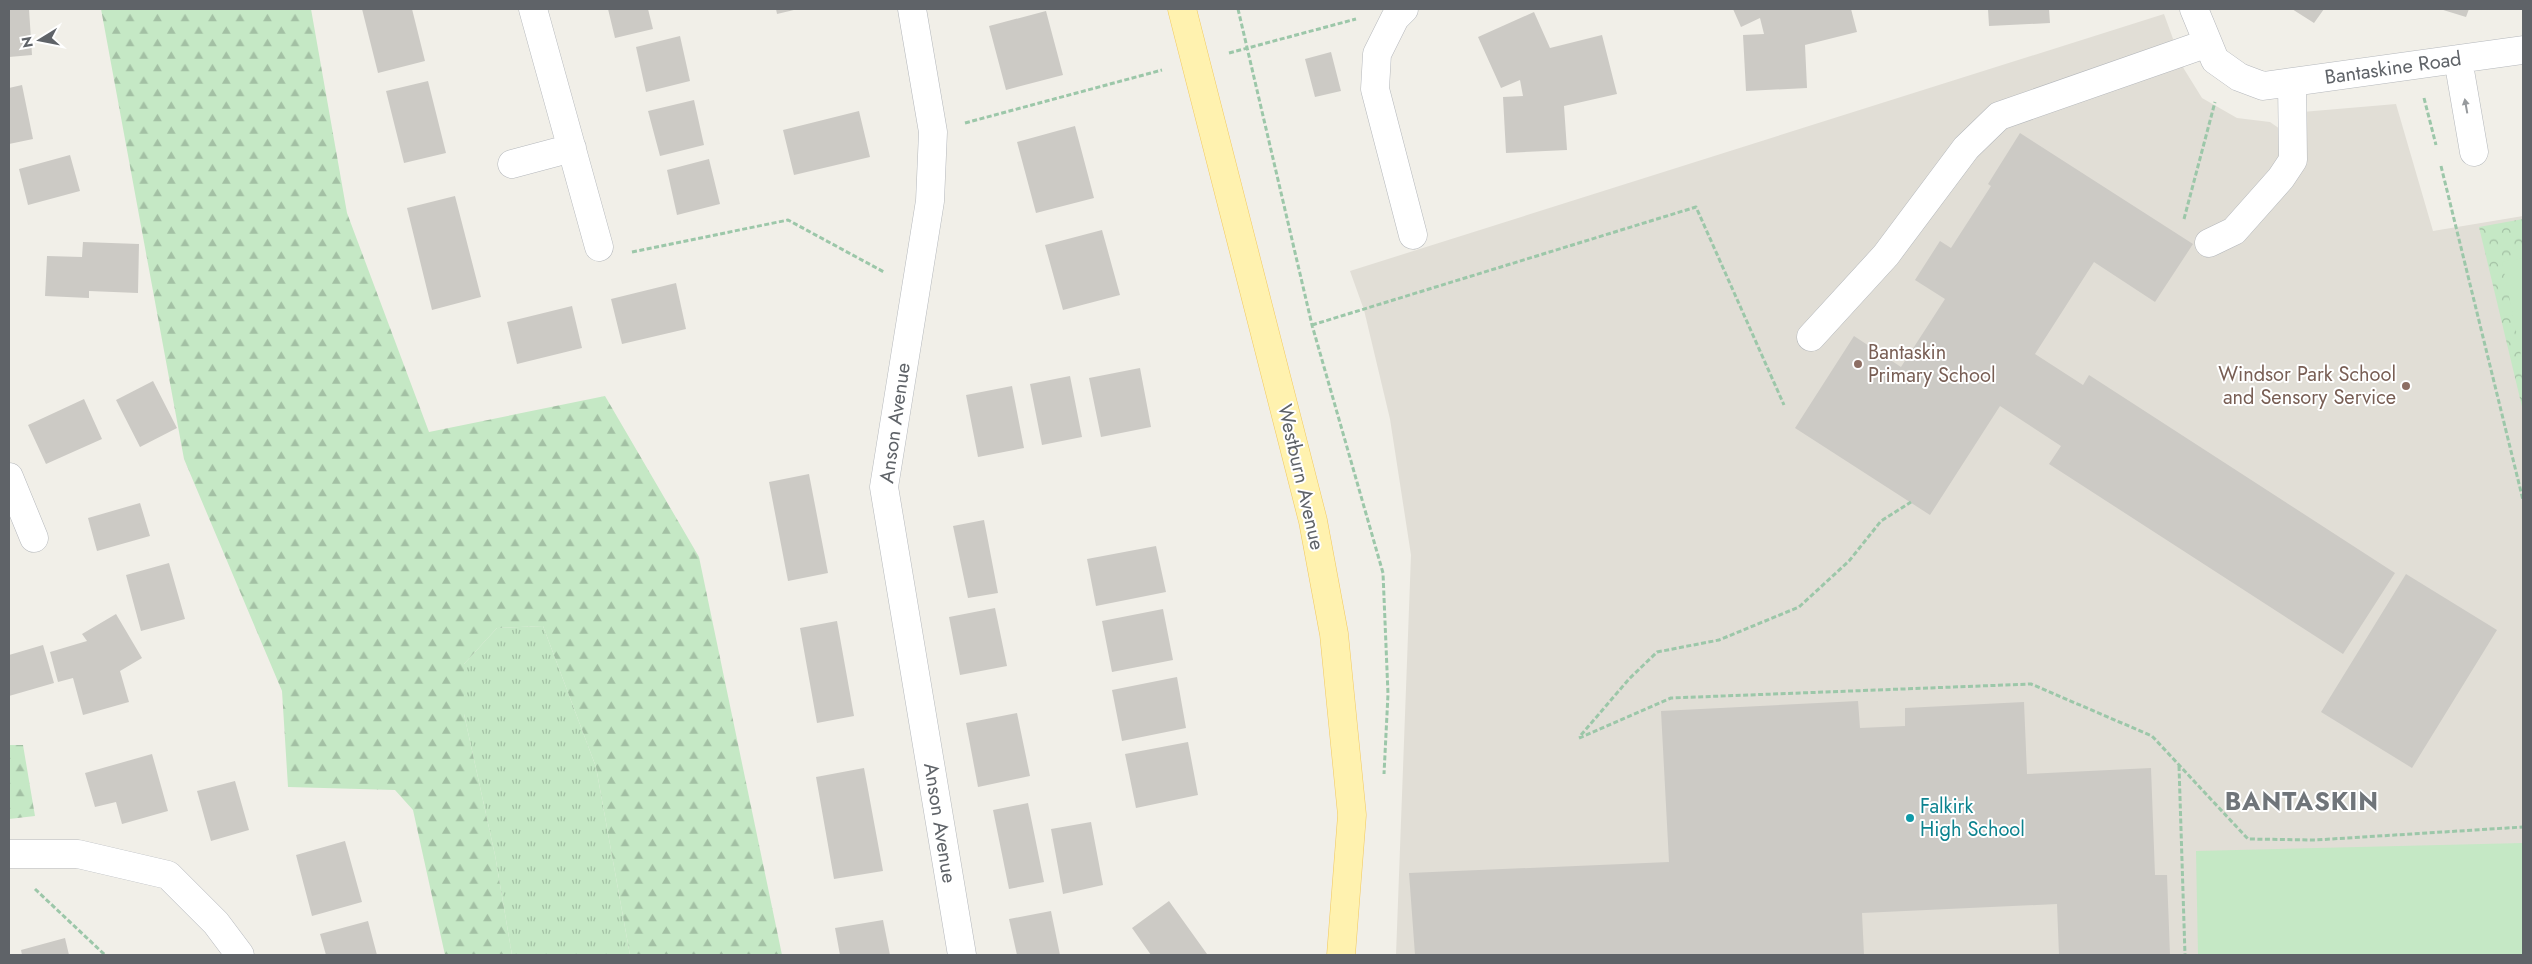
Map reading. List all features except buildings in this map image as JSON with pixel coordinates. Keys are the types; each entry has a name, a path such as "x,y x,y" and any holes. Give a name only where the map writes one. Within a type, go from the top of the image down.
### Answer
{"main road":[{"name":"Westburn Avenue","path":"1182,9 1313,521 1334,634 1352,815 1341,955"}],"street":[{"path":"534,9 599,247"},
{"name":"Anson Avenue","path":"912,9 933,132 930,201 884,487 962,955"},
{"path":"2194,9 2215,60 2226,68"},
{"path":"1400,13 1378,54 1375,89 1414,236"},
{"path":"1811,336 1886,255 1966,148 1999,116 2208,43"},
{"name":"Bantaskine Road","path":"2226,68 2239,77 2263,86 2523,50"},
{"path":"2458,59 2474,152"},
{"path":"2208,243 2234,231 2281,178 2292,160 2292,82"},
{"path":"512,164 572,148"},
{"path":"9,477 34,538"},
{"path":"9,854 78,854 168,874 216,924 240,955"}],"path":[{"path":"933,132 1366,16 1400,13"},
{"path":"2183,225 2226,68"},
{"path":"1312,325 1696,207 1784,405"},
{"path":"599,247 620,255 788,220 915,289"},
{"path":"2458,232 2523,500"},
{"path":"1910,502 1881,521 1849,561 1799,607 1720,640 1657,652 1629,679 1579,738 1671,698 2031,684 2152,736 2248,840 2315,840 2523,826"},
{"path":"2180,766 2185,955"},
{"path":"30,884 105,955"}],"shaded area":[{"path":"2164,14 2184,69 2202,98 2237,118 2270,122 2280,129 2302,112 2396,104 2433,231 2523,216 2523,955 1396,955 1411,555 1390,419 1364,310 1350,271"}],"green space":[{"path":"101,9 311,9 347,213 429,432 605,396 699,557 782,955 630,955 596,767 543,626 497,628 464,664 464,714 495,855 512,955 445,955 413,810 395,790 288,787 282,691 184,459"},
{"path":"2523,219 2523,411 2479,227"},
{"path":"2523,258 2523,365 2502,262"},
{"path":"543,626 596,767 630,955 512,955 495,855 464,714 464,664 497,628"},
{"path":"9,745 23,745 35,816 9,819"},
{"path":"2523,843 2523,955 2198,955 2196,851"}],"place":[{"name":"Bantaskin Primary School","path":"1858,364"},
{"name":"Windsor Park School and Sensory Service","path":"2406,386"},
{"name":"Falkirk High School","path":"1910,818"}],"district":[{"name":"BANTASKIN","path":"2302,801"}]}
